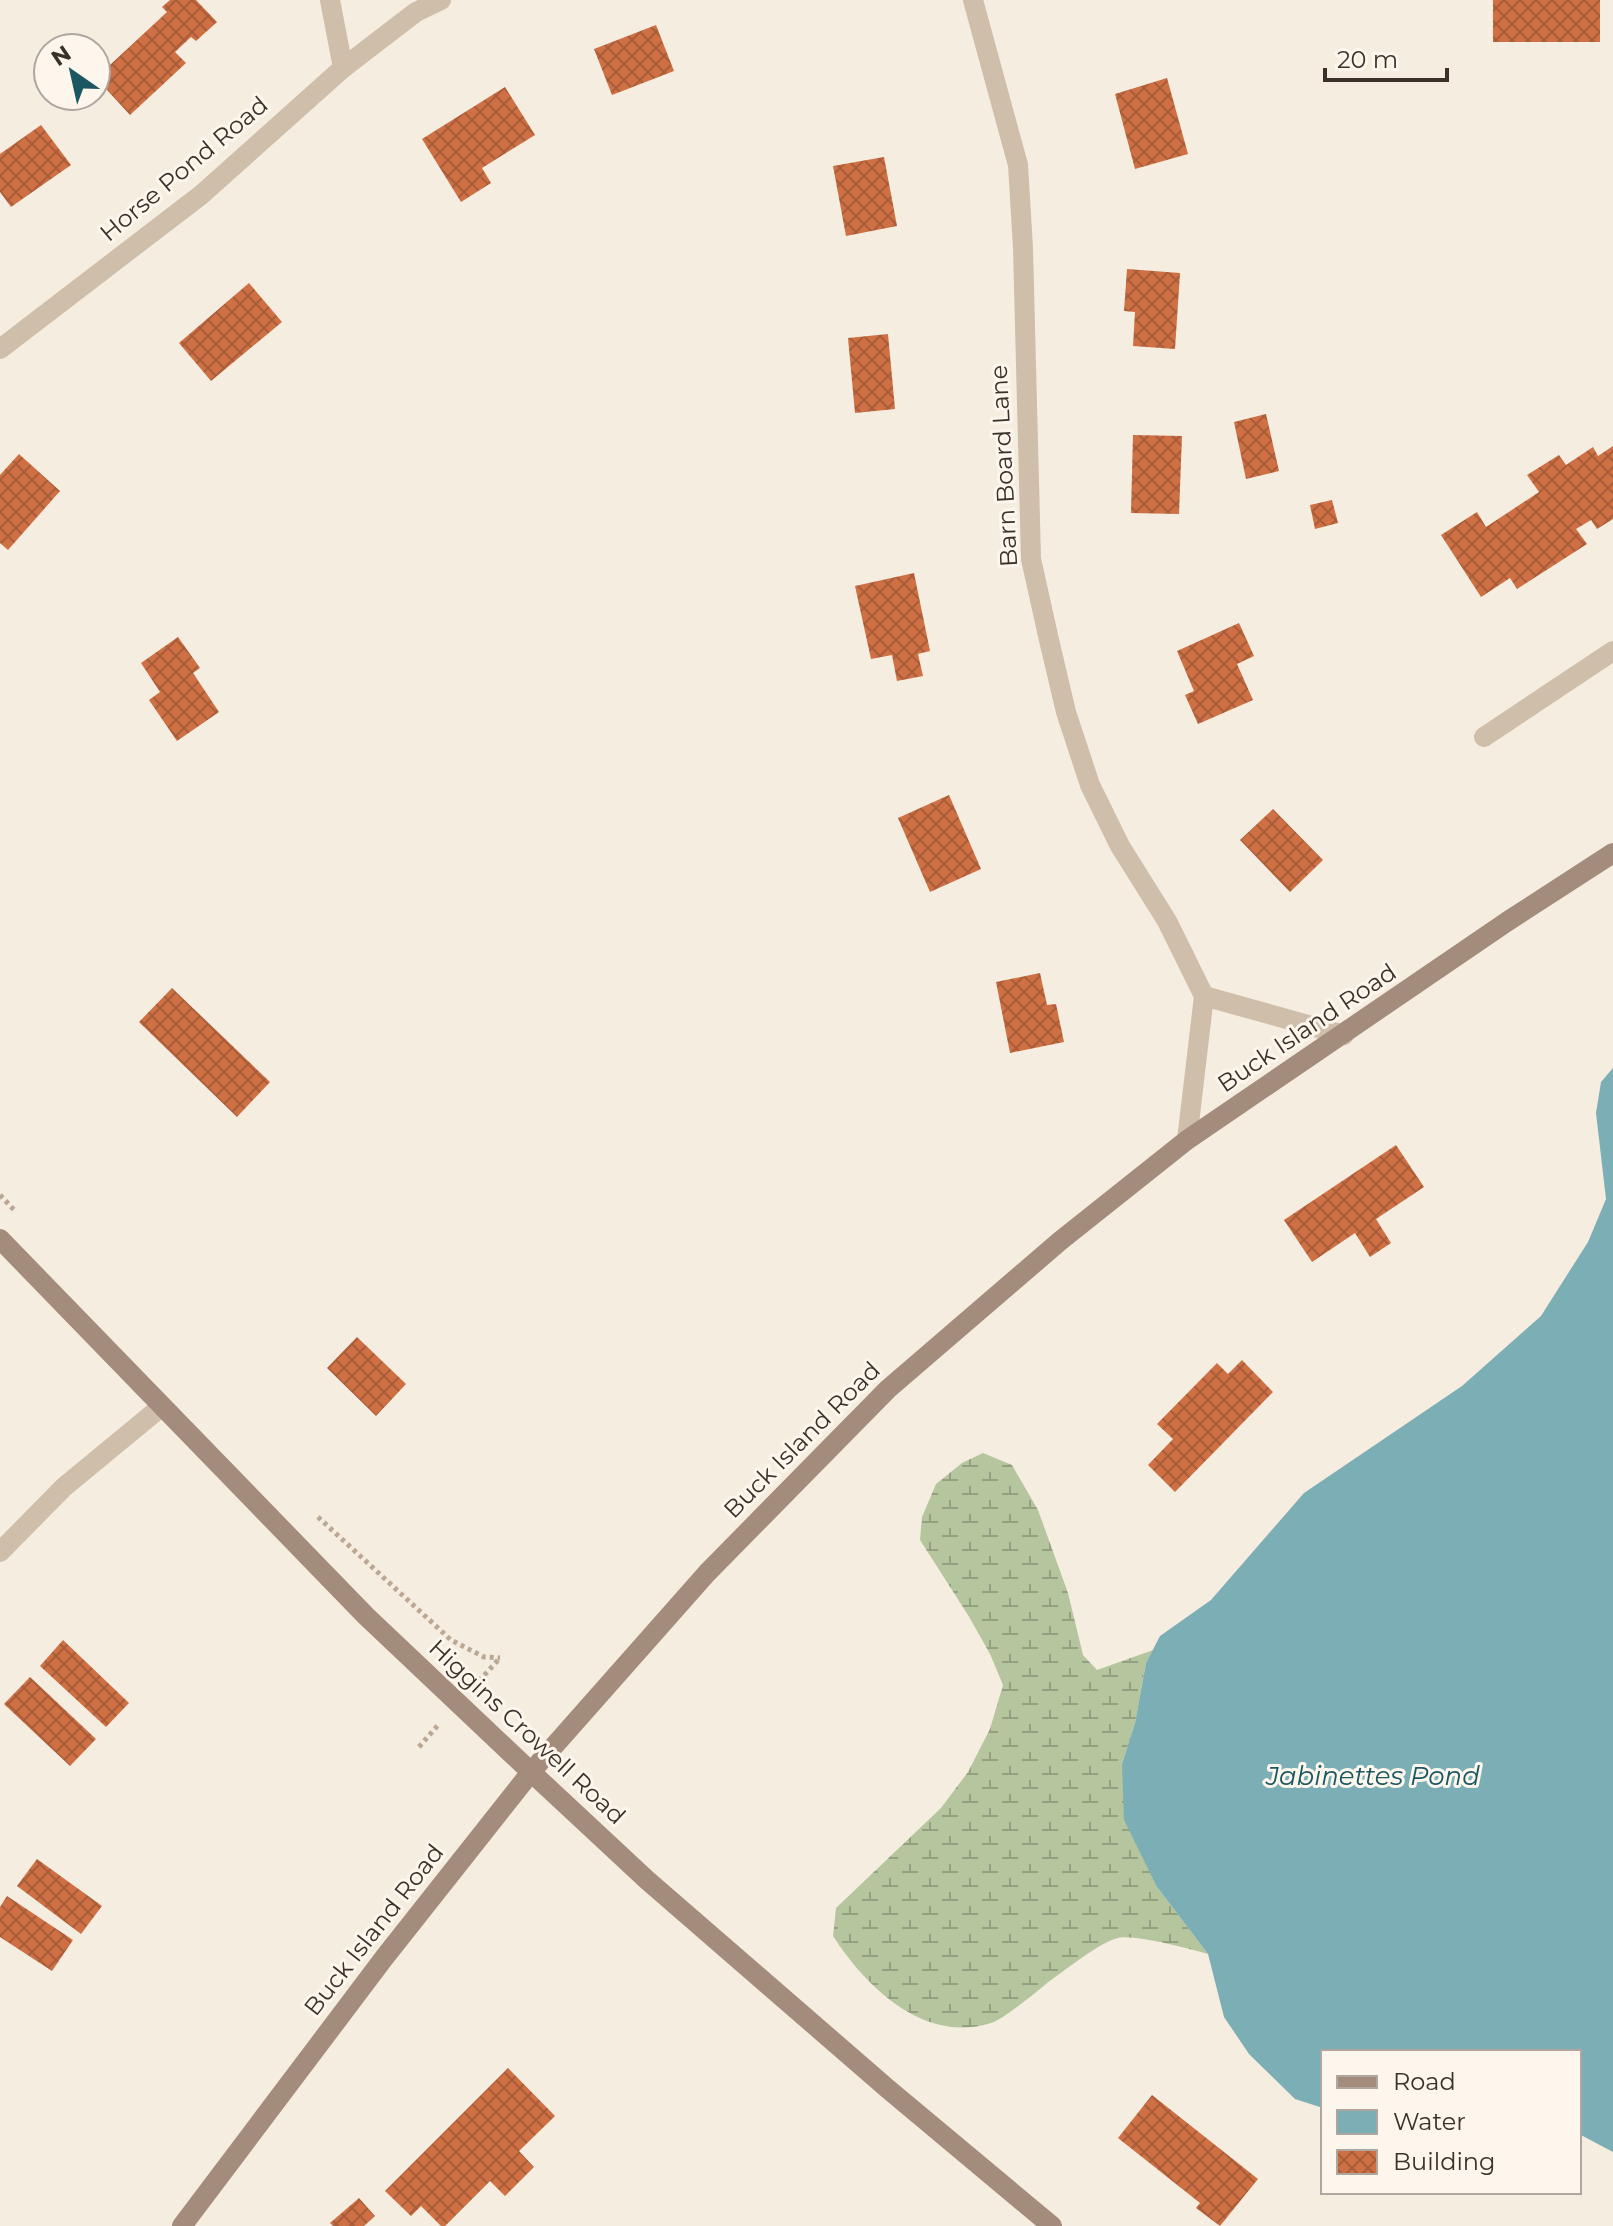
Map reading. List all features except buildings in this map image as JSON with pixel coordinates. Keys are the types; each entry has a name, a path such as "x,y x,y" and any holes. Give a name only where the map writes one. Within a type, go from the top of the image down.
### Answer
{"main road":[{"name":"Buck Island Road","path":"182,2226 384,1958 531,1772 707,1573 888,1389 1048,1251 1187,1140 1613,853"},
{"name":"Higgins Crowell Road","path":"0,1239 366,1616 531,1772 671,1901 1052,2226"}],"street":[{"path":"330,0 343,68"},
{"name":"Horse Pond Road","path":"0,349 201,195 343,68 416,12 441,0"},
{"name":"Barn Board Lane","path":"973,0 1018,165 1031,559 1046,627 1066,712 1090,785 1120,846 1167,921 1204,996"},
{"path":"1484,737 1613,651"},
{"path":"1187,1140 1204,996 1344,1035"},
{"path":"0,1552 64,1487 161,1407"}],"path":[{"path":"311,1511 451,1640 484,1657 500,1658"}],"green space":[{"path":"983,1453 1012,1465 1038,1510 1068,1593 1083,1655 1097,1670 1153,1650 1146,1663 1135,1723 1122,1764 1157,1887 1208,1954 1149,1940 1118,1938 1084,1956 997,2020 966,2027 943,2025 920,2018 899,2006 862,1974 833,1936 836,1908 941,1808 968,1772 990,1729 1003,1685 968,1615 920,1540 922,1517 936,1484 962,1463"}],"water":[{"name":"Jabinettes Pond","path":"1613,1068 1613,2152 1581,2135 1581,2050 1321,2050 1321,2107 1295,2099 1249,2054 1224,2017 1208,1954 1157,1887 1124,1820 1122,1764 1135,1723 1146,1663 1160,1636 1211,1600 1304,1493 1462,1386 1541,1316 1588,1242 1606,1199 1596,1113 1601,1082"}]}
